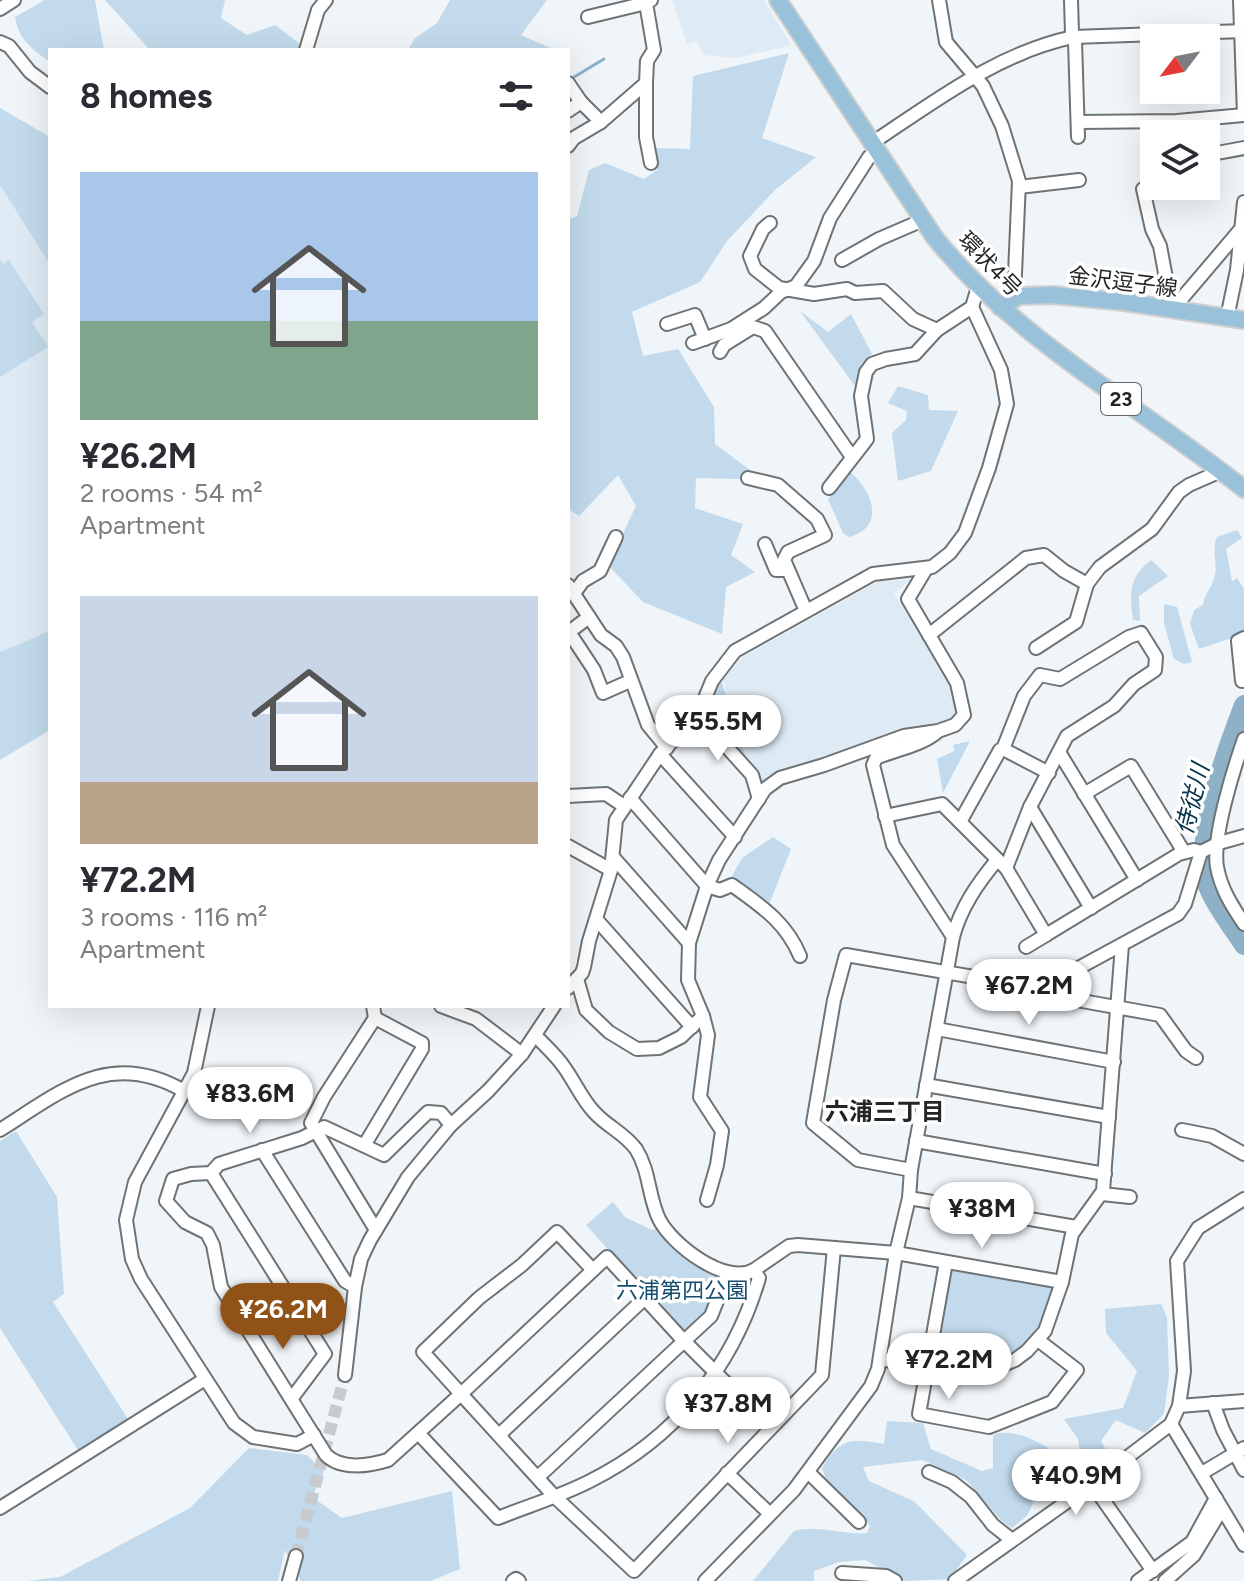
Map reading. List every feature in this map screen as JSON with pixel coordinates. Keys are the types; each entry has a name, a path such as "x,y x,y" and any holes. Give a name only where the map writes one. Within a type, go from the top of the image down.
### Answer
{"main road":[{"name":"環状4号","path":"778,0 923,220 978,287 1007,302 1049,348 1244,489"},
{"name":"金沢逗子線","path":"1007,302 1025,295 1076,297 1236,319"}],"street":[{"path":"0,9 14,0"},
{"path":"307,48 318,10 326,0"},
{"path":"939,0 946,42 983,86 1002,126 1019,187 1007,302"},
{"path":"1071,0 1078,137"},
{"path":"1078,122 1177,121 1244,115 1240,0"},
{"path":"588,17 648,1 654,50 647,61 646,83 646,137 651,163"},
{"path":"667,324 695,315 699,341 731,329 764,308 781,292 796,286 814,261 830,218 875,147 975,76 1028,50 1073,37 1242,31"},
{"path":"0,42 9,46 30,72 48,86"},
{"path":"570,143 601,122 646,83"},
{"path":"570,86 601,122"},
{"path":"570,110 581,102"},
{"path":"1220,152 1244,148"},
{"path":"1019,187 1079,180"},
{"path":"1145,200 1152,229 1160,246 1172,310"},
{"path":"1236,319 1244,202"},
{"path":"842,260 879,239 923,220"},
{"path":"1172,310 1242,221"},
{"path":"770,223 763,229 750,256 755,269 779,288 814,294 847,289 855,293 883,291 913,319 937,330"},
{"path":"829,488 867,439 861,396 866,372 872,364 915,354 937,330 972,307 978,287"},
{"path":"707,1200 722,1131 700,1097 708,1035 688,980 689,943 707,886 765,789 780,778 904,736 938,731 955,725 964,715 957,683 908,599 926,569 950,553 965,533 1005,413 1006,394 1001,370 972,307"},
{"path":"720,352 724,345 753,327 765,331 852,457"},
{"path":"1036,648 1076,622 1087,584 1111,558 1152,529 1179,492 1221,471"},
{"path":"748,478 778,485 817,519 825,535 788,552 784,560 806,611"},
{"path":"616,537 600,571 583,581 572,593 601,635 616,646 623,657 648,725 664,751 735,837"},
{"path":"765,544 776,570 786,570"},
{"path":"929,635 1026,558 1044,555 1087,584"},
{"path":"703,1016 681,1037 659,1048 629,1046 586,1010 572,983 584,967 612,864 616,820 664,751 698,715 712,681 735,651 873,574 926,569"},
{"path":"570,631 589,617"},
{"path":"706,1581 794,1490 865,1398 875,1378 958,917 978,883 1001,864 1067,736 1114,706 1134,684 1153,673 1156,657 1141,633 1129,637 1060,679 1040,675 1024,696 1003,749 960,822"},
{"path":"570,634 594,670 603,693 630,681"},
{"path":"1242,681 1238,641 1244,638"},
{"path":"698,715 752,775 759,799"},
{"path":"938,731 925,742 906,745 876,758 873,765 893,845 953,937"},
{"path":"911,1170 858,1160 813,1123 834,1000 846,955 1020,985 1050,982 1122,945 1178,914 1185,904 1194,869 1227,795 1244,739"},
{"path":"1003,749 1049,773"},
{"path":"1059,752 1137,880"},
{"path":"1084,794 1131,766 1202,848 1216,857 1221,882 1244,924"},
{"path":"570,796 606,794 627,802 707,886 720,890 732,885 772,913 793,938 800,956"},
{"path":"885,816 942,804 1001,864 1046,935"},
{"path":"1030,807 1091,908"},
{"path":"1026,947 1137,880 1202,848 1244,836"},
{"path":"570,847 612,864 689,943"},
{"path":"596,919 692,1027"},
{"path":"880,1359 967,1374 986,1372 1015,1360 1038,1340 1050,1320 1076,1227 1102,1194 1122,945"},
{"path":"1050,982 1060,997 1160,1015 1186,1051 1196,1058"},
{"path":"208,1008 194,1073 135,1182 126,1220 128,1241 141,1279 243,1432 253,1437 297,1444 314,1435"},
{"path":"446,1008 483,1023 522,1054"},
{"path":"345,1375 355,1287 361,1259 376,1230 408,1177 451,1125 522,1054 553,1008"},
{"path":"365,1144 422,1049 422,1043 374,1012 311,1123 376,1230"},
{"path":"937,1029 1114,1062"},
{"path":"535,1035 563,1065 595,1114 619,1130 635,1149 647,1172 659,1218 669,1234 704,1262 728,1273 742,1275 793,1245 896,1253 1062,1282"},
{"path":"0,1130 72,1085 99,1075 123,1072 147,1075 184,1091"},
{"path":"926,1085 1109,1117"},
{"path":"451,1125 441,1113 428,1112 384,1155 331,1128 317,1130 302,1138 219,1164 211,1173 173,1179 166,1201 185,1222 207,1233 213,1245 221,1287 333,1461 375,1465 388,1460 607,1257 683,1340 770,1427"},
{"path":"1182,1130 1212,1136 1244,1154"},
{"path":"916,1141 1105,1174"},
{"path":"262,1150 345,1281 355,1287"},
{"path":"211,1173 325,1354 321,1364 292,1398"},
{"path":"1102,1194 1130,1197"},
{"path":"909,1198 1076,1227"},
{"path":"955,1581 1171,1424 1179,1406 1184,1371 1177,1261 1198,1228 1244,1199"},
{"path":"592,1269 557,1232 522,1265 479,1298 423,1352 554,1496 634,1571 822,1375 834,1248"},
{"path":"946,1262 919,1414 989,1427 1052,1402 1077,1370 1038,1340"},
{"path":"419,1434 498,1518 589,1482 637,1454 676,1421 716,1374 751,1304 759,1278 754,1270"},
{"path":"538,1477 711,1316 728,1273"},
{"path":"499,1435 645,1298"},
{"path":"0,1508 205,1379"},
{"path":"1179,1406 1244,1401"},
{"path":"1213,1403 1239,1451 1244,1470"},
{"path":"1165,1581 1200,1548 1217,1517 1202,1473 1171,1424"},
{"path":"1202,1473 1239,1451"},
{"path":"808,1472 859,1522"},
{"path":"929,1472 952,1482 971,1497 993,1525 1012,1540"},
{"path":"727,1473 769,1513"},
{"path":"1092,1484 1153,1571"},
{"path":"1214,1502 1242,1536"},
{"path":"1138,1581 1192,1542 1214,1502"},
{"path":"289,1581 296,1556"},
{"path":"842,1573 886,1576 895,1581"},
{"path":"513,1581 519,1581"}],"shaded area":[{"path":"672,0 763,0 792,45 737,58 703,55 697,41 687,44"},
{"path":"0,185 48,262 48,636 0,665"},
{"path":"911,579 894,594 901,604 904,603 952,681 960,708 956,716 948,722 900,734 760,787 751,771 723,680 741,658 879,581"}],"green space":[{"path":"45,0 95,0 104,48 48,48 48,60 23,38 15,17"},
{"path":"105,0 225,0 221,18 247,35 275,25 300,44 299,48 148,48"},
{"path":"450,0 547,0 521,35 550,48 409,48 415,38 437,23"},
{"path":"789,53 762,138 816,157 775,190 727,241 700,282 632,312 643,356 678,349 714,407 715,444 750,470 739,479 696,478 695,508 743,524 731,555 755,572 726,587 722,634 643,602 608,565 636,506 618,475 579,516 570,510 570,219 577,216 589,170 605,163 644,179 657,170 656,148 690,149 693,76"},
{"path":"0,108 48,136 48,262 0,185"},
{"path":"0,260 3,264 9,260 44,314 32,322 48,347 0,377"},
{"path":"800,311 828,332 851,314 872,354 861,364 855,386"},
{"path":"898,386 928,395 929,410 958,411 931,471 898,481 892,433 906,420 907,411 888,403"},
{"path":"849,471 869,497 872,516 861,532 849,537 843,533 828,499"},
{"path":"1237,530 1242,538 1226,549 1232,581 1237,578 1244,589 1244,634 1199,649 1190,624 1194,610 1203,605 1214,580 1215,542 1217,537"},
{"path":"1151,560 1168,576 1139,596 1140,621 1133,620 1132,586 1138,573"},
{"path":"1164,604 1177,607 1192,662 1184,664 1174,659 1164,623"},
{"path":"48,632 48,731 0,760 0,652"},
{"path":"721,680 747,760 703,716"},
{"path":"970,741 943,793 937,759 954,751 953,745"},
{"path":"773,837 791,849 768,907 728,883 742,858"},
{"path":"16,1131 57,1197 64,1294 53,1302 128,1419 78,1450 0,1328 0,1141"},
{"name":"六浦第四公園","path":"613,1202 625,1217 652,1230 659,1227 679,1248 719,1277 706,1312 683,1333 586,1225"},
{"path":"950,1268 1056,1287 1047,1311 1026,1345 998,1362 959,1365 933,1362"},
{"path":"1161,1304 1167,1317 1169,1375 1164,1414 1145,1433 1116,1420 1101,1441 1110,1456 1094,1470 1066,1481 1043,1457 1024,1459 1021,1474 1036,1497 1027,1516 1012,1528 1001,1520 966,1480 922,1460 863,1467 869,1481 915,1502 967,1555 950,1579 905,1581 865,1560 839,1562 814,1571 814,1581 753,1581 794,1531 812,1529 867,1533 870,1526 830,1485 822,1468 835,1450 848,1442 884,1444 887,1421 923,1423 931,1449 982,1471 993,1468 993,1435 1002,1433 1022,1435 1067,1459 1080,1452 1078,1439 1064,1419 1123,1408 1137,1371 1106,1333 1105,1309"},
{"path":"249,1448 307,1455 324,1472 312,1497 342,1518 452,1491 460,1569 430,1581 301,1581 285,1550 278,1581 27,1581 60,1577 190,1508"}],"waterway":[{"path":"570,79 604,59"},
{"name":"侍従川","path":"1244,705 1214,795 1204,845 1204,867 1211,894 1244,945"}],"tunnel":[{"path":"296,1556 345,1375"}],"district":[{"name":"六浦三丁目","path":"885,1111"}]}
